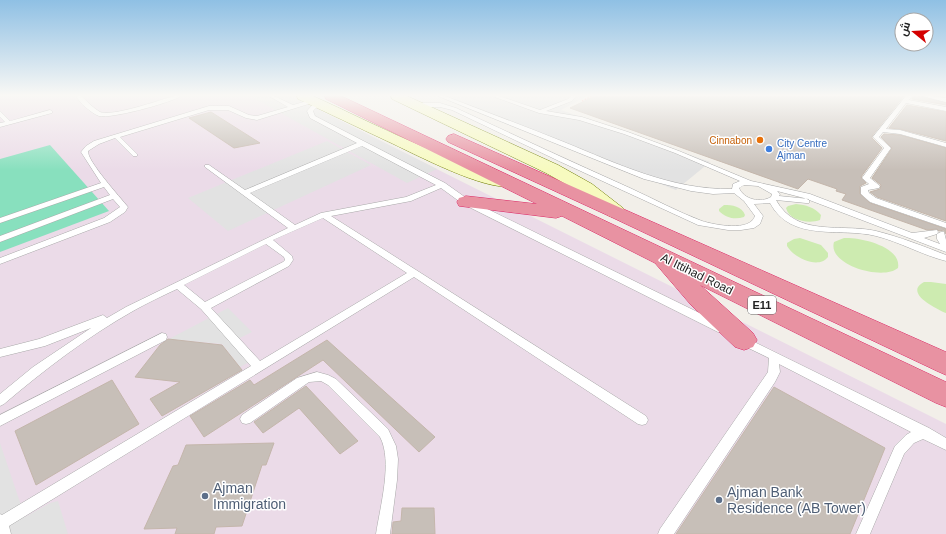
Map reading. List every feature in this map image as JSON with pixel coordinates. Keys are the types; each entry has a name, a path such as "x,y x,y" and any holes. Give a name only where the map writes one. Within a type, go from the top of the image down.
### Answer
{"highway":[{"name":"Al Ittihad Road","path":"362,121 486,170 577,216 946,394"},
{"path":"414,121 428,127"},
{"name":"Al Ittihad Road","path":"442,133 946,364"},
{"path":"466,202 536,209 577,216"},
{"path":"656,254 699,299 744,340"}],"street":[{"name":"Al Ittihad Road","path":"355,121 456,167 494,180 513,183"},
{"name":"Al Ittihad Road","path":"452,121 569,178 586,188 616,212"}],"lane":[{"path":"0,125 17,121"},
{"path":"0,261 114,217 124,207 105,184 84,152 93,144 166,121"},
{"path":"320,121 442,185 466,202 744,340 774,357 925,432 946,444"},
{"path":"479,121 563,162 701,224 728,228 751,226 758,222 759,216 746,199 736,191 708,192 665,183 504,121"},
{"path":"588,121 618,130 677,152 748,182 800,194 904,234 946,248"},
{"path":"888,121 876,138 886,146 887,149 866,178 876,186 869,186 864,189 865,194 873,200 946,226"},
{"path":"886,124 899,130 946,144"},
{"path":"881,130 900,132 946,144"},
{"path":"116,136 135,155"},
{"path":"244,193 363,143"},
{"path":"207,166 294,228"},
{"path":"736,191 736,186 748,182"},
{"path":"0,221 105,184"},
{"path":"0,353 48,340 129,309 267,240 324,215 408,199 442,185"},
{"path":"766,186 776,194 774,200 778,211 784,218 796,224 810,228 865,231 882,235 946,258"},
{"path":"0,239 114,196"},
{"path":"746,199 760,202 774,200 803,200 833,207"},
{"path":"324,215 642,420"},
{"path":"904,234 925,235 937,233 946,248"},
{"path":"204,307 286,264 289,260 288,256 267,240"},
{"path":"2,526 414,273"},
{"path":"178,285 204,307 259,367"},
{"path":"2,398 67,348 129,309"},
{"path":"0,421 162,337"},
{"path":"665,534 771,379 774,372 774,357"},
{"path":"246,419 301,381 310,377 318,376 326,378 332,382 384,433 388,441 391,450 390,472 383,534"},
{"path":"862,534 899,450 910,439 925,432"}],"shaded area":[{"path":"0,121 341,121 946,424 946,534 0,534"},
{"path":"295,121 341,121 437,169 407,183"},
{"path":"500,121 592,121 710,162 676,190"},
{"path":"327,141 371,165 228,231 188,198"},
{"path":"228,308 252,332 234,341 251,361 240,367 222,344 169,339"},
{"path":"0,443 25,517 50,503 58,501 68,534 0,534"}],"green space":[{"path":"50,145 109,211 0,252 0,159"},
{"path":"796,204 816,210 821,215 820,220 810,222 795,219 786,208"},
{"path":"724,205 739,208 744,212 744,217 728,217 719,211 719,209"},
{"path":"800,238 821,245 828,253 828,257 824,261 818,262 812,262 800,258 790,250 787,243 794,239"},
{"path":"844,238 869,241 887,249 897,260 898,268 891,272 881,273 869,272 847,264 839,258 834,250 834,242"},
{"path":"924,282 946,284 946,313 919,296 917,291 919,286"}],"building":[{"path":"193,121 225,121 260,143 234,148"},
{"path":"606,121 884,121 872,136 872,138 882,148 861,177 866,183 860,186 860,194 870,203 946,229 946,234 944,230 927,230 842,200 846,194 836,191 837,189 808,179 798,189"},
{"path":"895,121 946,121 946,141 900,129 889,128"},
{"path":"884,134 900,135 946,148 946,221 877,197 870,192 880,189 881,185 872,178 892,148 881,137"},
{"path":"168,339 222,345 242,370 162,416 150,399 180,382 135,377 160,345"},
{"path":"327,340 435,437 419,452 323,360 204,437 190,416 250,380 254,385"},
{"path":"112,380 139,424 36,485 15,431"},
{"path":"306,386 358,441 340,454 299,408 263,433 254,422"},
{"path":"774,387 885,448 850,534 676,534"},
{"name":"Ajman Immigration","path":"274,443 266,465 262,465 242,526 216,527 214,534 175,534 177,528 144,529 173,466 178,465 186,445"},
{"path":"402,508 434,508 435,534 392,534 393,522 401,521"}],"place":[{"name":"Cinnabon","path":"760,140"},
{"name":"City Centre Ajman","path":"769,149"},
{"name":"Ajman Immigration","path":"205,496"},
{"name":"Ajman Bank Residence (AB Tower)","path":"719,500"}]}
